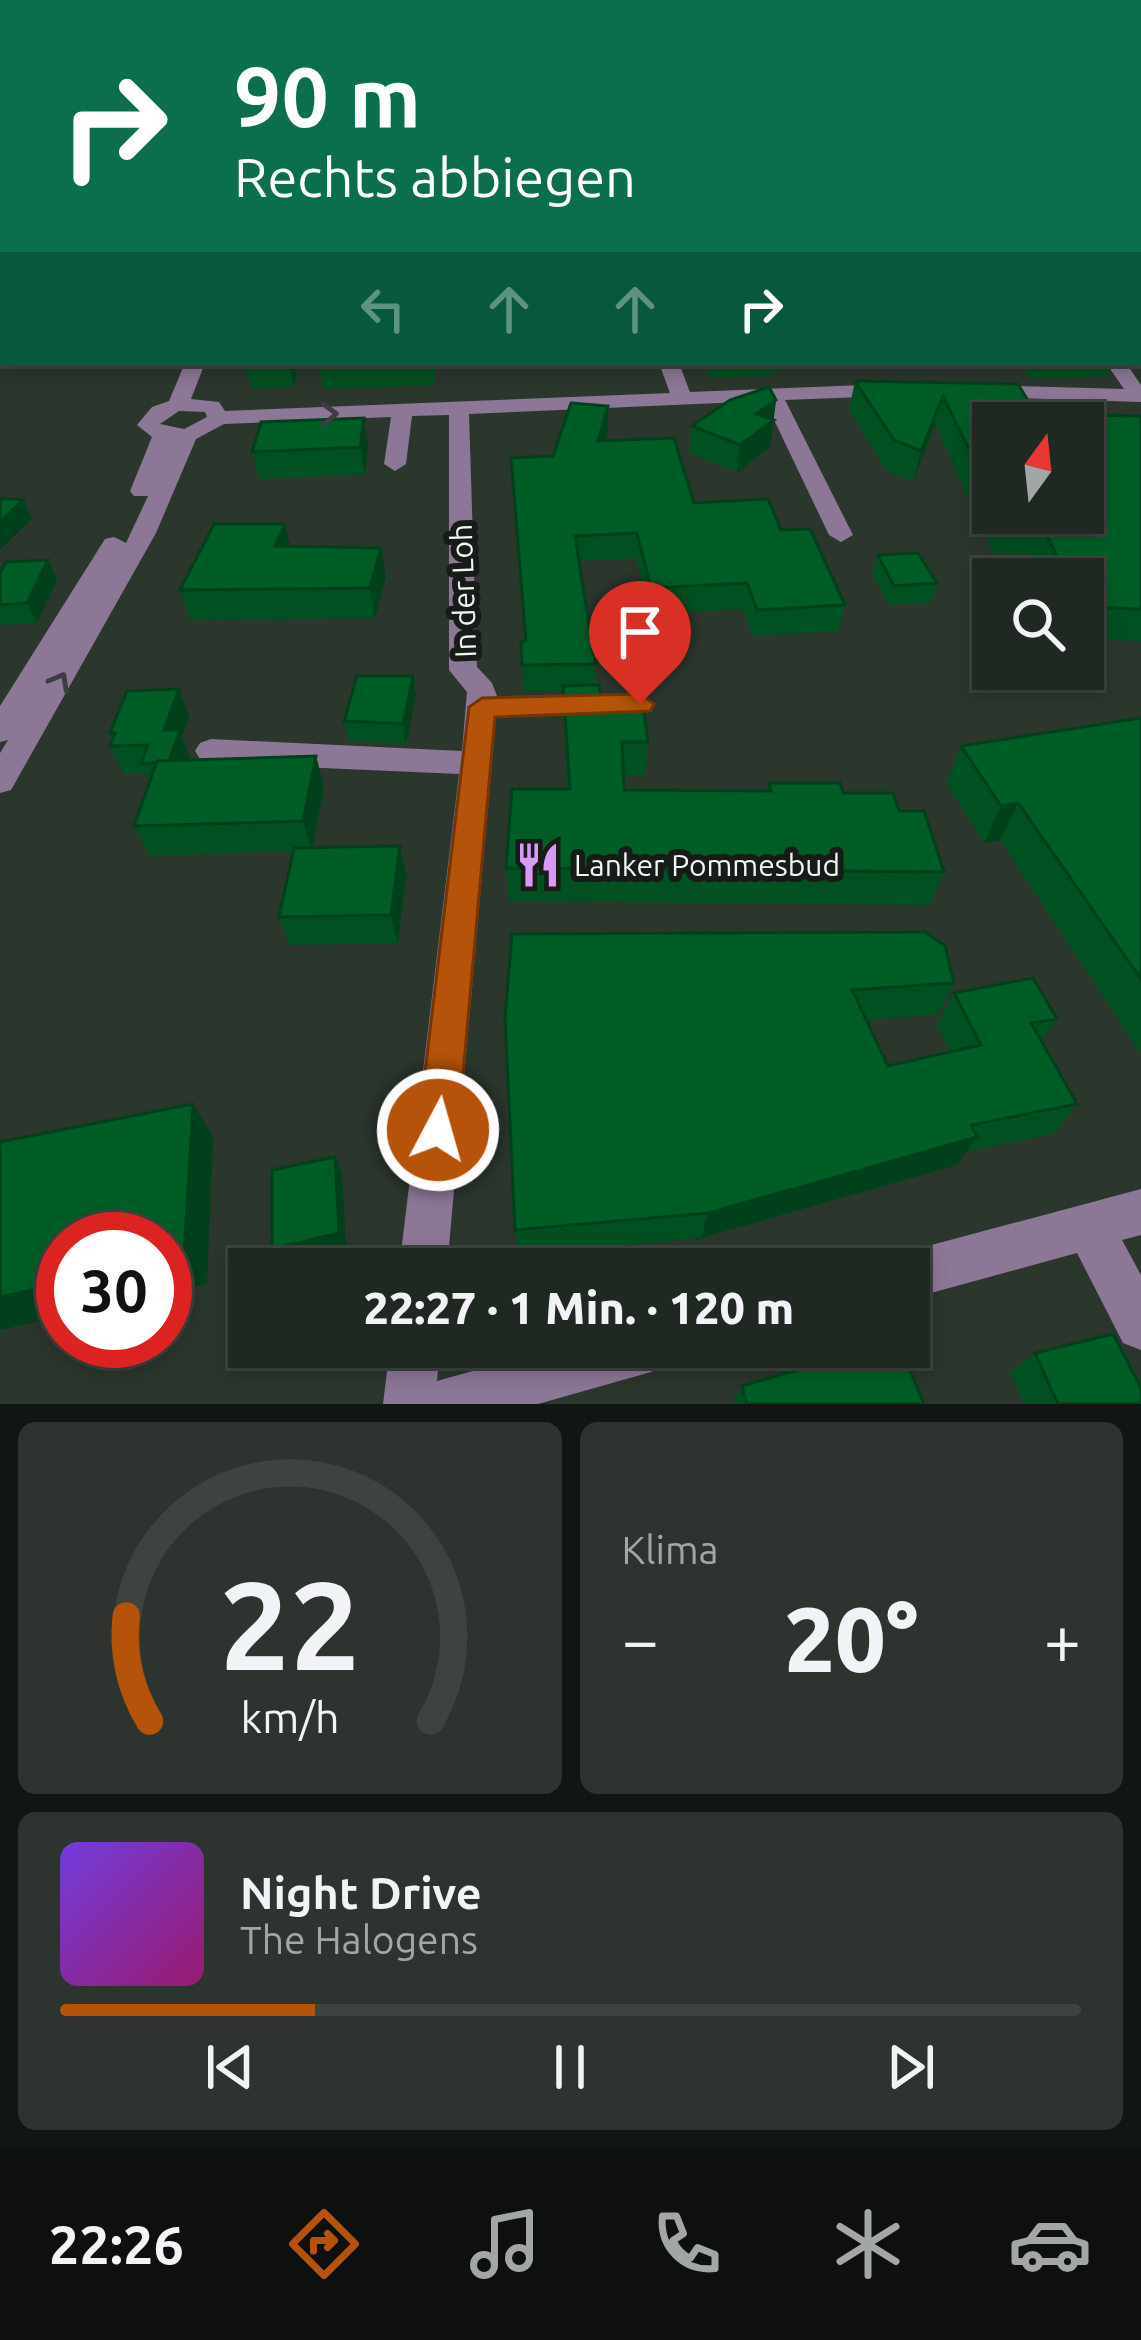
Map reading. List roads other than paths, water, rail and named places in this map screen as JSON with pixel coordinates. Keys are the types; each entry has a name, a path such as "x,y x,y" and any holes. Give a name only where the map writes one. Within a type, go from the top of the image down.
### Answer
{"street":[{"path":"183,366 184,418"},
{"path":"0,781 144,533 184,418 194,366"},
{"path":"0,731 130,518 212,366"},
{"path":"670,366 682,398"},
{"path":"1118,366 1140,395"},
{"path":"184,418 913,390"},
{"path":"958,391 1140,395"},
{"path":"772,395 841,535"},
{"name":"In der Loh","path":"425,1248 482,707 482,690 463,670 450,409"},
{"path":"395,464 402,411"},
{"path":"482,707 640,704"},
{"path":"211,752 288,751 356,759 476,763"},
{"path":"930,1269 1141,1212"},
{"path":"1088,1226 1141,1325"},
{"path":"409,1404 413,1368"},
{"path":"446,1404 575,1368"}],"place":[{"name":"Lanker Pommesbud","path":"538,865"}]}
